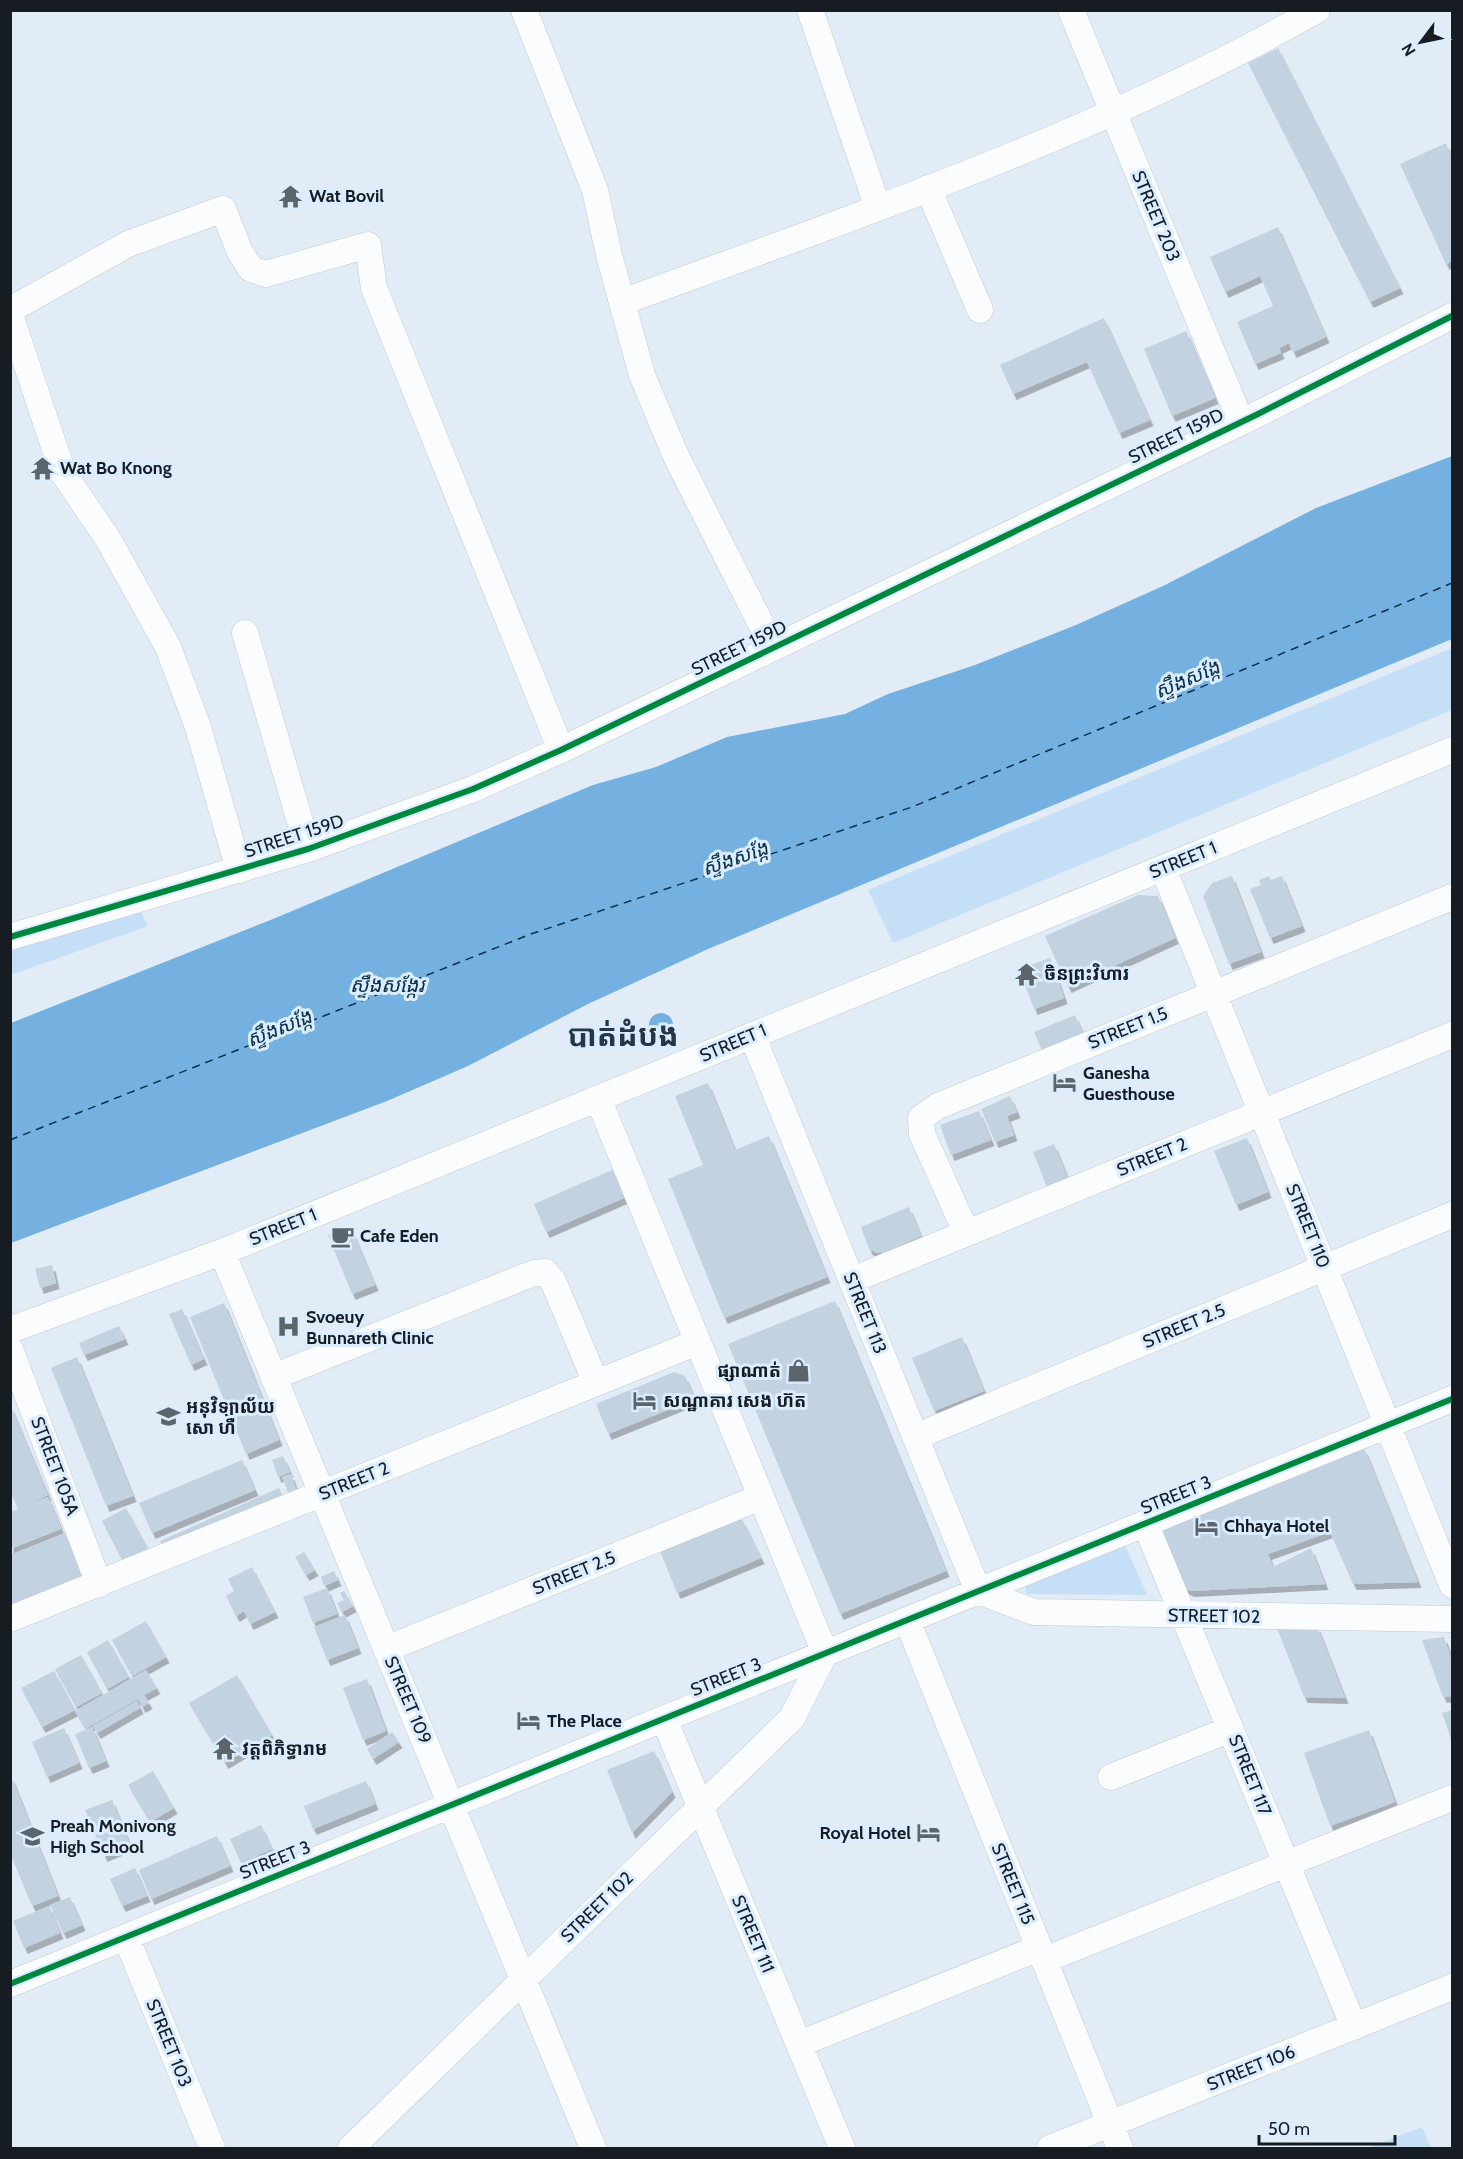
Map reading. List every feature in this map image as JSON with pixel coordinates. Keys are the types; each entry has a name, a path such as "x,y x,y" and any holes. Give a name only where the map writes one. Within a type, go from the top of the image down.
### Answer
{"street":[{"path":"524,10 595,190 642,375 676,456 772,648"},
{"path":"810,10 878,208"},
{"name":"STREET 203","path":"1071,10 1241,422"},
{"path":"622,302 878,208 1152,96 1317,10"},
{"path":"928,188 980,310"},
{"path":"10,310 128,244 224,208 240,252 251,268 266,274 368,244 374,288 561,750"},
{"path":"10,315 63,472 108,539 168,647 198,727 239,870"},
{"name":"STREET 159D","path":"10,937 308,849 473,789 561,750 1241,422 1452,316"},
{"path":"245,633 308,849"},
{"name":"STREET 1","path":"10,1330 222,1252 1452,750"},
{"name":"STREET 110","path":"1163,868 1452,1585"},
{"name":"STREET 1.5","path":"966,1232 922,1134 921,1118 939,1106 1452,897"},
{"name":"STREET 113","path":"752,1035 978,1591"},
{"name":"STREET 2","path":"852,1280 1452,1035"},
{"path":"598,1098 825,1653"},
{"name":"STREET 2.5","path":"915,1437 1452,1215"},
{"name":"STREET 109","path":"222,1252 594,2148"},
{"path":"273,1377 534,1273 545,1272 553,1281 596,1383"},
{"name":"STREET 2","path":"10,1619 698,1342"},
{"name":"STREET 105A","path":"10,1349 99,1584"},
{"name":"STREET 3","path":"10,1984 1452,1399"},
{"name":"STREET 2.5","path":"386,1649 761,1497"},
{"name":"STREET 117","path":"1145,1523 1354,2027"},
{"name":"STREET 102","path":"978,1591 1034,1612 1452,1619"},
{"name":"STREET 115","path":"907,1620 1120,2148"},
{"name":"STREET 102","path":"351,2148 792,1718 825,1653"},
{"name":"STREET 111","path":"664,1719 842,2148"},
{"path":"1111,1777 1231,1729"},
{"path":"799,2044 1452,1798"},
{"name":"STREET 103","path":"126,1937 212,2148"},
{"name":"STREET 106","path":"1050,2148 1452,1986"}],"shaded area":[{"path":"1452,648 1452,710 893,943 868,890"},
{"path":"140,910 148,926 11,975 10,951"},
{"path":"1125,1545 1147,1595 1026,1594 1025,1585"},
{"path":"1422,2127 1431,2148 1368,2148"}],"water":[{"name":"ស្ទឹងសង្កែរ","path":"1452,456 1452,639 708,949 588,1004 468,1066 387,1101 11,1243 11,1023 273,919 593,785 656,767 727,737 845,714 888,694 975,665 1076,625 1163,586 1316,508"},
{"path":"661,1013 669,1017 673,1025 669,1033 661,1037 653,1033 649,1025 653,1017"}],"building":[{"path":"1278,48 1400,288 1370,302 1248,63"},
{"path":"1446,143 1452,158 1452,261 1446,264 1400,164"},
{"path":"1278,227 1326,337 1293,352 1289,343 1279,348 1281,353 1255,364 1237,322 1273,306 1260,276 1225,292 1210,257"},
{"path":"1104,318 1150,420 1119,433 1087,362 1013,394 1000,365"},
{"path":"1186,331 1215,398 1172,416 1144,349"},
{"path":"1232,876 1261,952 1229,964 1203,896 1212,883"},
{"path":"1269,876 1271,880 1282,876 1302,926 1270,938 1250,889 1261,885 1259,880"},
{"path":"1138,895 1158,896 1175,938 1068,987 1045,936"},
{"path":"1050,958 1064,998 1034,1009 1019,969"},
{"path":"1075,1015 1086,1040 1045,1058 1034,1032"},
{"path":"708,1083 735,1150 769,1136 827,1277 724,1318 668,1179 703,1165 675,1096"},
{"path":"1010,1096 1017,1112 1007,1116 1014,1135 995,1142 981,1109"},
{"path":"979,1111 991,1140 951,1155 940,1125"},
{"path":"1247,1138 1268,1192 1236,1205 1214,1151"},
{"path":"1054,1144 1071,1187 1050,1195 1033,1152"},
{"path":"614,1169 626,1197 546,1232 534,1204"},
{"path":"909,1207 921,1236 883,1253 869,1249 861,1227"},
{"path":"350,1226 375,1285 352,1294 328,1235"},
{"path":"52,1265 56,1283 40,1288 35,1269"},
{"path":"835,1301 946,1571 840,1614 728,1344"},
{"path":"224,1303 279,1440 246,1454 190,1317"},
{"path":"182,1309 204,1359 191,1365 169,1314"},
{"path":"119,1326 125,1339 84,1355 79,1343"},
{"path":"962,1337 984,1391 934,1411 912,1358"},
{"path":"77,1357 133,1496 106,1506 51,1368"},
{"name":"សណ្ឋាគារ សេង ហ៊ត","path":"674,1372 685,1376 695,1399 608,1434 596,1404"},
{"path":"10,1405 48,1495 24,1506 48,1497 61,1529 10,1549 10,1512 18,1509 10,1490"},
{"path":"1364,1448 1418,1582 1353,1584 1330,1532 1268,1554 1273,1567 1311,1548 1325,1584 1191,1591 1183,1587 1162,1540 1163,1532 1168,1525"},
{"path":"283,1456 290,1472 278,1477 272,1460"},
{"path":"242,1460 255,1490 152,1533 139,1503"},
{"path":"291,1474 297,1492 289,1495 282,1477"},
{"path":"279,1488 284,1498 165,1551 160,1541"},
{"path":"126,1508 148,1549 123,1562 102,1521"},
{"path":"742,1519 761,1558 677,1593 660,1551"},
{"path":"65,1533 82,1572 78,1584 10,1613 10,1555"},
{"path":"304,1552 315,1570 306,1575 295,1557"},
{"path":"252,1567 275,1612 250,1624 244,1611 236,1616 226,1596 234,1591 228,1579"},
{"path":"334,1571 338,1580 324,1586 321,1577"},
{"path":"327,1588 337,1614 313,1623 303,1597"},
{"path":"344,1591 353,1606 342,1612 337,1603 344,1600 340,1593"},
{"path":"345,1615 358,1648 327,1660 314,1627"},
{"path":"146,1621 166,1657 132,1676 112,1640"},
{"path":"1317,1626 1345,1698 1304,1697 1277,1628"},
{"path":"1444,1637 1452,1661 1452,1696 1443,1697 1422,1640"},
{"path":"108,1640 129,1677 107,1689 87,1652"},
{"path":"81,1655 102,1693 76,1707 55,1669"},
{"path":"146,1670 157,1688 144,1695 149,1703 142,1707 138,1699 85,1729 75,1711"},
{"path":"54,1671 75,1710 42,1727 21,1688"},
{"path":"237,1675 272,1735 225,1763 189,1703"},
{"path":"367,1679 386,1731 363,1740 343,1688"},
{"path":"137,1701 140,1708 97,1733 93,1726"},
{"path":"1452,1710 1452,1742 1442,1713"},
{"path":"92,1727 106,1761 89,1768 75,1734"},
{"path":"64,1728 79,1763 47,1777 32,1742"},
{"path":"1369,1730 1395,1802 1330,1826 1304,1753"},
{"path":"392,1732 399,1742 373,1759 367,1749"},
{"path":"654,1751 672,1792 632,1833 607,1770"},
{"path":"153,1771 174,1808 150,1822 128,1785"},
{"path":"11,1776 58,1896 32,1906 10,1853"},
{"path":"366,1781 375,1804 313,1829 304,1806"},
{"path":"112,1800 130,1845 104,1856 85,1810"},
{"path":"261,1825 272,1849 241,1863 230,1839"},
{"path":"217,1836 230,1866 151,1899 139,1870"},
{"path":"135,1868 147,1896 122,1906 110,1879"},
{"path":"70,1897 82,1925 63,1933 50,1905"},
{"path":"49,1906 60,1933 24,1948 13,1921"}],"ferry route":[{"path":"10,1140 531,934 912,807 1452,583"}],"cycle path":[{"path":"10,937 308,849 473,789 561,750 1258,414 1452,316"},
{"path":"10,1984 1452,1399"}],"place":[{"name":"Wat Bovil","path":"291,196"},
{"name":"Wat Bo Knong","path":"42,468"},
{"name":"ចិនព្រះវិហារ","path":"1026,974"},
{"name":"Ganesha Guesthouse","path":"1065,1083"},
{"name":"Cafe Eden","path":"342,1236"},
{"name":"Svoeuy Bunnareth Clinic","path":"288,1327"},
{"name":"ផ្សាណាត់","path":"799,1371"},
{"name":"សណ្ឋាគារ សេង ហ៊ត","path":"645,1401"},
{"name":"អនុវិទ្យាល័យ សោ ហឺ","path":"168,1417"},
{"name":"Chhaya Hotel","path":"1206,1526"},
{"name":"The Place","path":"529,1721"},
{"name":"វត្តពិភិទ្ធារាម","path":"224,1749"},
{"name":"Royal Hotel","path":"929,1833"},
{"name":"Preah Monivong High School","path":"32,1836"}],"district":[{"name":"បាត់ដំបង","path":"623,1036"}],"water label":[{"name":"ស្ទឹងសង្កែ","path":"1187,679"},
{"name":"ស្ទឹងសង្កែ","path":"735,858"},
{"name":"ស្ទឹងសង្កែ","path":"279,1028"}]}
